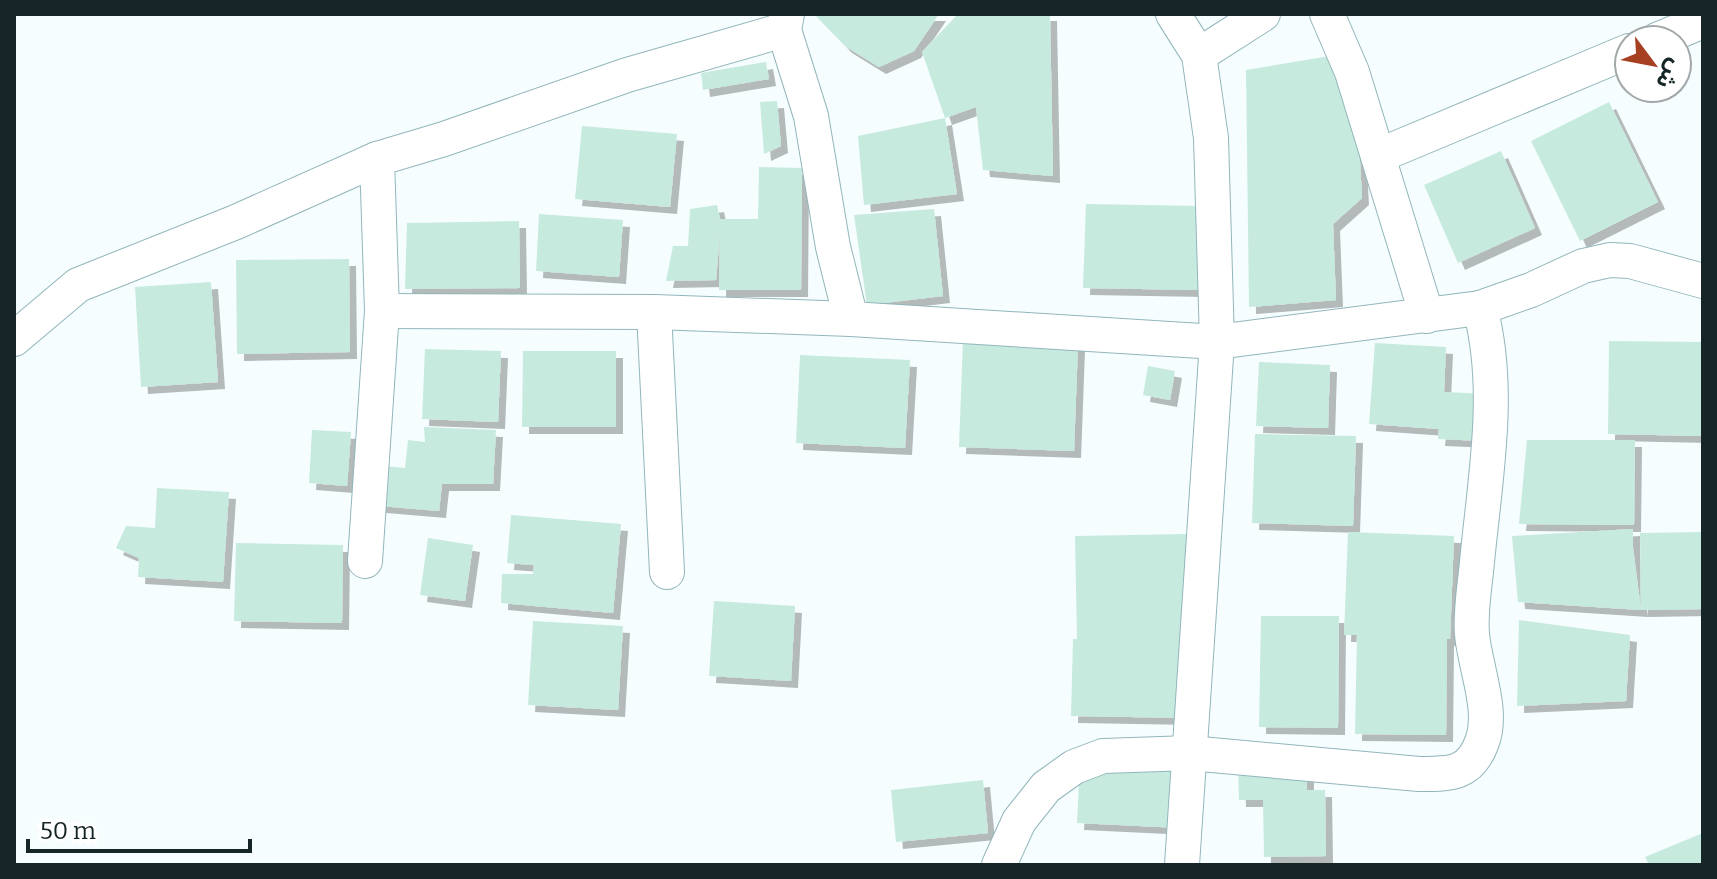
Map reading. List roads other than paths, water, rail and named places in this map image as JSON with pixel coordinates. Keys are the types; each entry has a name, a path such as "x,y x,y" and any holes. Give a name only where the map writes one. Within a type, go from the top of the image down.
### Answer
{"street":[{"path":"1173,14 1199,55 1211,138 1217,342 1182,865"},
{"path":"1199,55 1263,14"},
{"path":"1327,14 1352,72 1427,316"},
{"path":"14,339 78,285 236,222 377,159 786,22 811,116 833,247 851,319"},
{"path":"1378,156 1613,58"},
{"path":"365,561 382,311 377,159"},
{"path":"382,311 654,312 851,319 1217,342 1480,308 1531,290 1583,266 1610,260 1630,261 1703,281"},
{"path":"999,865 1019,821 1046,787 1074,767 1103,756 1190,753 1419,774 1453,773 1472,762 1483,741 1487,713 1475,666 1471,630 1491,402 1486,333 1480,308"},
{"path":"654,312 667,572"}]}
